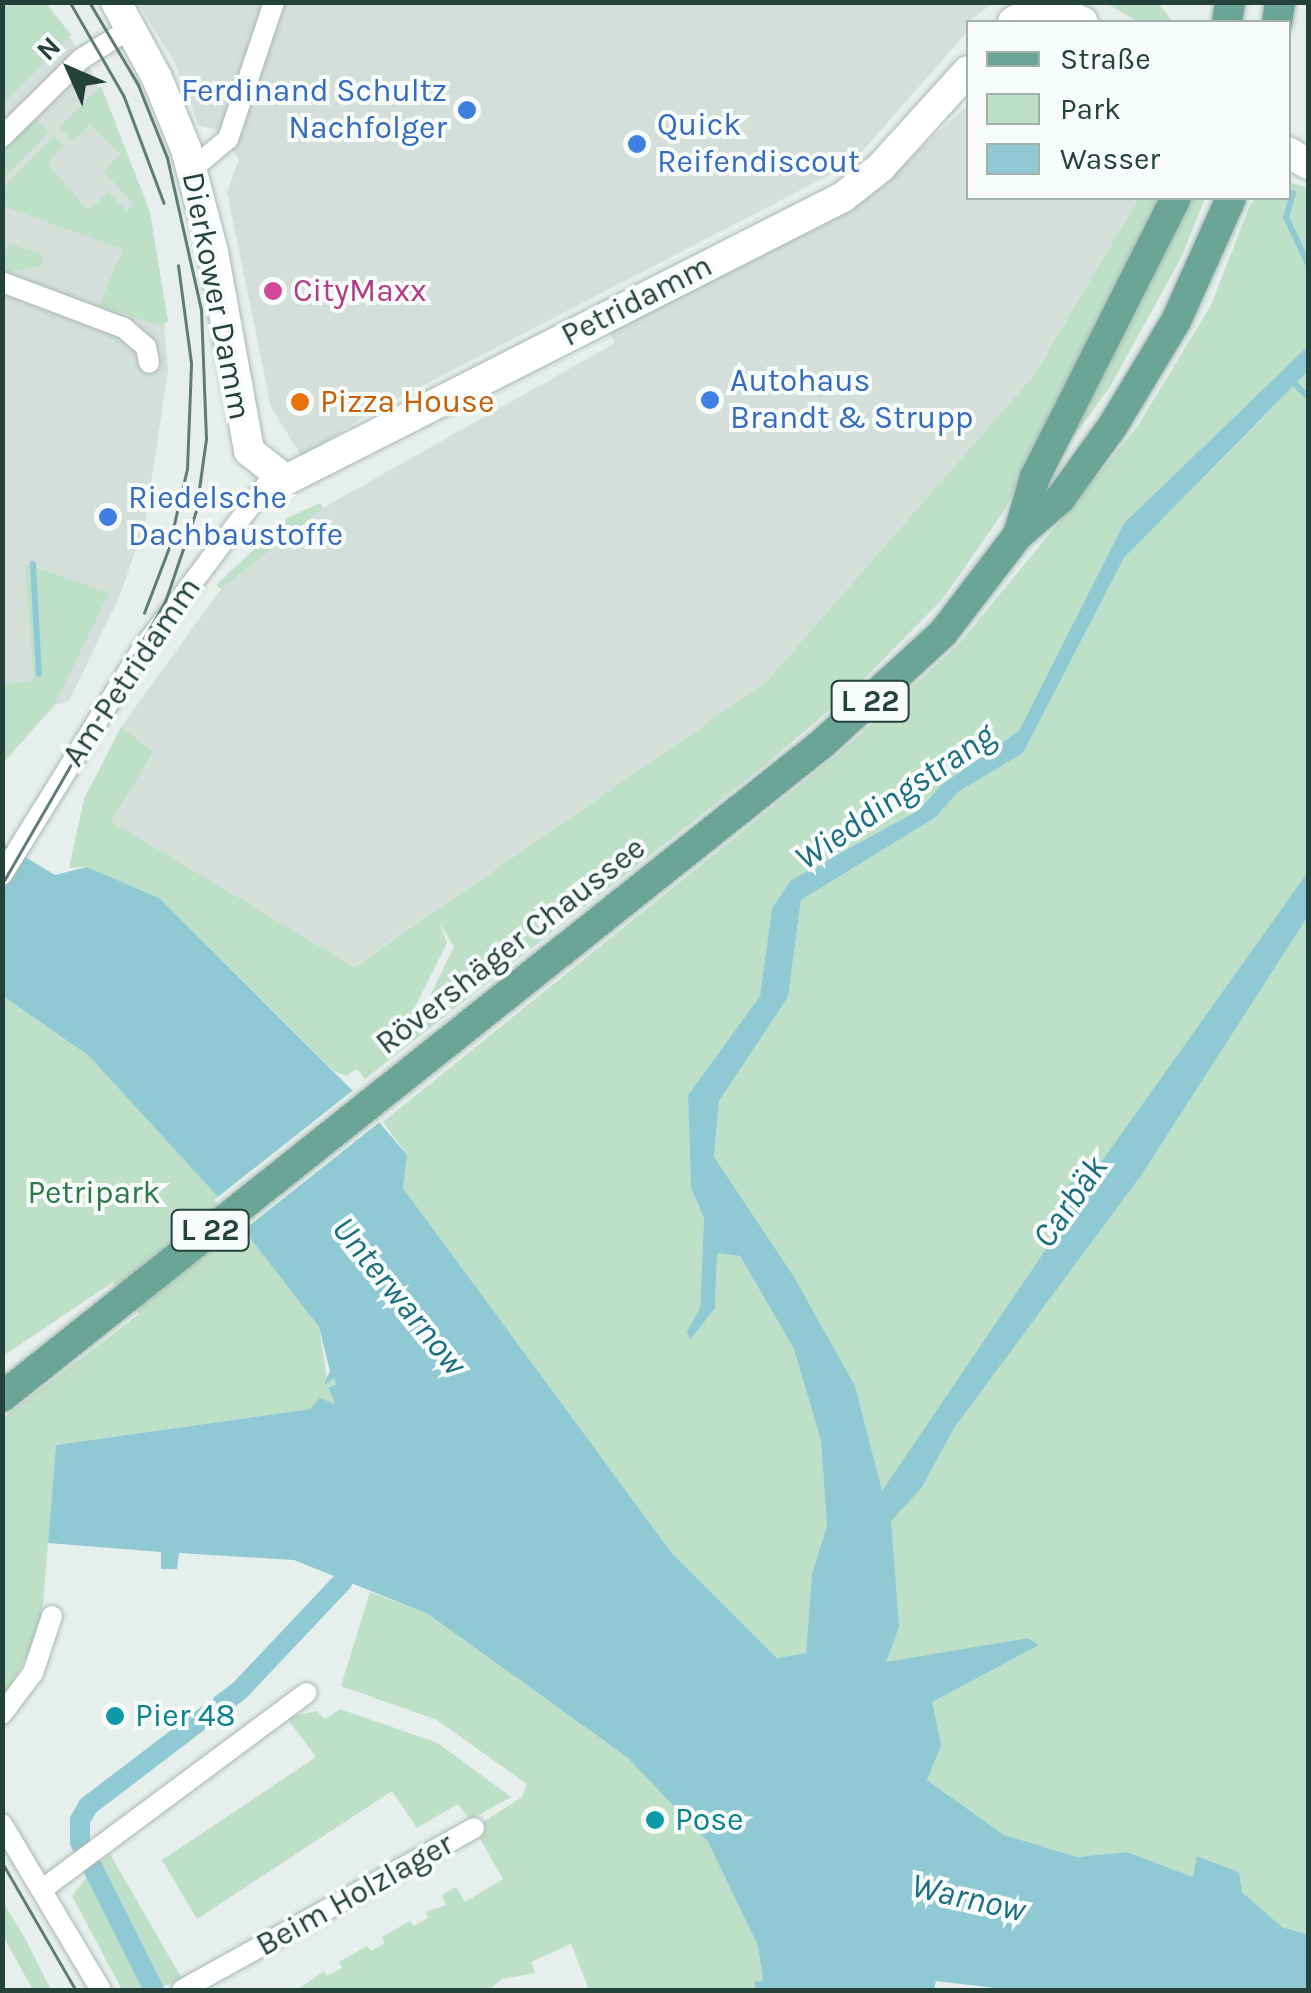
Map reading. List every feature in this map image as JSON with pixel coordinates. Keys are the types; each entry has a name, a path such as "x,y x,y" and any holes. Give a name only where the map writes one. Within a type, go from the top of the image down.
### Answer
{"main road":[{"name":"Rövershäger Chaussee","path":"1018,535 1034,477 1175,200"},
{"name":"Rövershäger Chaussee","path":"8,1388 126,1298 887,686 943,633 1018,535 1060,499 1150,368 1230,200"}],"street":[{"path":"192,169 228,140 274,2"},
{"path":"1016,20 1043,4 1079,20"},
{"path":"2,137 123,15"},
{"name":"Dierkower Damm","path":"123,15 192,169 214,252 244,436 256,462 273,476"},
{"name":"Petridamm","path":"273,476 303,477 842,197 880,168 966,73"},
{"path":"2,282 124,328 146,346 148,363"},
{"name":"Am Petridamm","path":"2,876 143,648 273,476"},
{"path":"2,1714 32,1673 52,1616"},
{"path":"44,1888 106,1847 307,1694"},
{"path":"2,1824 44,1888 101,1990"},
{"name":"Beim Holzlager","path":"182,1990 474,1828"}],"shaded area":[{"path":"3,3 46,3 90,67 133,170 161,291 168,371 145,523 120,595 69,701 55,705 3,763"},
{"path":"138,3 993,3 966,20 966,33 851,164 370,413 302,457 271,407 227,192 239,159 215,129 199,126 175,63"},
{"path":"966,107 966,200 1138,200 1034,375 766,682 353,967 111,821 154,752 121,727 221,589 249,561 323,508 615,343 609,332 861,203"}],"green space":[{"path":"3,2 46,3 71,35 3,105"},
{"path":"1106,3 1158,3 1171,20 1135,20"},
{"path":"101,86 150,212 168,321 160,326 99,305 123,249 3,206 3,188 54,136 64,146 48,163 88,211 108,192 127,211 135,205 104,172 120,154 90,125 73,141 59,128"},
{"path":"35,118 49,132 3,178 3,150"},
{"path":"1291,183 1308,188 1308,346 1124,523 1020,731 941,785 919,810 791,880 772,908 760,996 688,1095 691,1188 704,1218 700,1309 715,1308 717,1253 740,1256 794,1349 821,1441 827,1526 812,1573 806,1653 777,1658 671,1552 403,1188 407,1155 383,1122 843,750 959,644 1137,427 1211,305 1254,200 1291,200"},
{"path":"1138,200 1163,200 1004,511 942,600 852,691 759,770 365,1079 357,1069 346,1076 334,1071 159,898 87,867 69,868 84,799 121,727 154,752 111,821 354,967 766,682 1034,375","holes":["440,924 454,947 414,1028 407,1023 447,943"]},
{"path":"1187,200 1204,200 1182,256 1110,387 1065,448"},
{"path":"12,244 43,255 42,265 3,275 2,254"},
{"path":"1308,371 1308,1935 1282,1927 1242,1892 1239,1872 1198,1856 1193,1877 1127,1852 1077,1857 1004,1835 926,1779 940,1745 931,1702 1039,1645 1028,1638 886,1663 891,1521 714,1158 719,1101 788,997 801,900 936,817 958,792 1023,753 1124,558"},
{"path":"320,503 323,508 221,589 216,585 287,518"},
{"path":"25,564 109,593 55,704 3,763 3,684 34,681"},
{"name":"Petripark","path":"3,996 89,1056 218,1197 319,1327 327,1379 335,1378 336,1386 328,1386 335,1404 56,1445 41,1629 3,1700 3,1418 139,1314 113,1282 3,1356"},
{"path":"370,1592 428,1614 628,1758 708,1842 758,1946 763,1982 755,1990 589,1990 571,1944 531,1962 535,1973 502,1979 489,1990 297,1990 324,1971 327,1976 342,1968 339,1962 367,1946 371,1951 385,1943 382,1937 410,1921 414,1926 428,1918 426,1912 446,1905 442,1895 456,1887 465,1902 503,1879 474,1828 522,1797 527,1784 437,1720 341,1686"},
{"path":"340,1709 438,1743 511,1797 470,1820 458,1804 417,1828 392,1791 197,1919 162,1860 316,1757 286,1717 317,1711 325,1719"},
{"path":"110,1854 181,1980 162,1987 98,1865"},
{"path":"89,1874 147,1990 122,1990 72,1896"},
{"path":"3,1902 51,1990 33,1990 3,1936"}],"water":[{"path":"1308,346 1308,371 1124,558 1023,753 958,792 936,817 801,900 788,997 719,1101 714,1157 794,1277 855,1386 882,1491 1070,1214 1069,1183 1087,1182 1308,872 1308,916 1142,1174 954,1428 922,1487 891,1521 899,1627 886,1662 1028,1638 1039,1645 932,1702 941,1745 927,1780 1004,1835 1077,1857 1127,1852 1193,1877 1197,1856 1239,1872 1242,1892 1282,1927 1308,1935 1308,1990 1012,1990 936,1981 934,1990 755,1990 755,1982 763,1981 758,1946 708,1842 628,1758 428,1614 294,1560 179,1553 177,1569 161,1569 161,1552 48,1543 56,1445 310,1409 320,1398 335,1404 328,1387 336,1385 334,1378 324,1385 330,1371 319,1327 218,1197 89,1056 3,996 2,843 55,875 87,867 159,898 352,1090 407,1155 403,1188 671,1552 777,1658 806,1653 812,1573 827,1526 821,1441 794,1349 740,1256 717,1253 715,1308 690,1340 687,1331 700,1309 704,1218 691,1188 688,1095 760,996 772,908 791,880 919,810 941,785 1019,731 1124,523"}],"pier":[{"path":"357,1087 386,1117 240,1233 214,1200"}],"waterway":[{"path":"1291,200 1293,193"},
{"path":"1291,200 1286,217 1308,264"},
{"path":"1289,378 1308,397"},
{"path":"33,564 39,674"},
{"path":"154,1990 80,1842 80,1820 88,1806 240,1690 342,1582"}],"tram line":[{"path":"70,2 124,96 164,203"},
{"path":"2,884 165,602 196,511 206,439 201,310 167,158 138,85 89,2"},
{"path":"144,613 168,550 187,469 191,363 178,266"},
{"path":"2,1862 76,1990"}],"place":[{"name":"Ferdinand Schultz Nachfolger","path":"467,110"},
{"name":"Quick Reifendiscout","path":"637,144"},
{"name":"CityMaxx","path":"273,291"},
{"name":"Autohaus Brandt & Strupp","path":"710,400"},
{"name":"Pizza House","path":"300,402"},
{"name":"Riedelsche Dachbaustoffe","path":"108,517"},
{"name":"Pier 48","path":"115,1716"},
{"name":"Pose","path":"655,1820"}],"water label":[{"name":"Wieddingstrang","path":"895,797"},
{"name":"Carbäk","path":"1070,1202"},
{"name":"Unterwarnow","path":"399,1296"},
{"name":"Warnow","path":"968,1898"}]}
